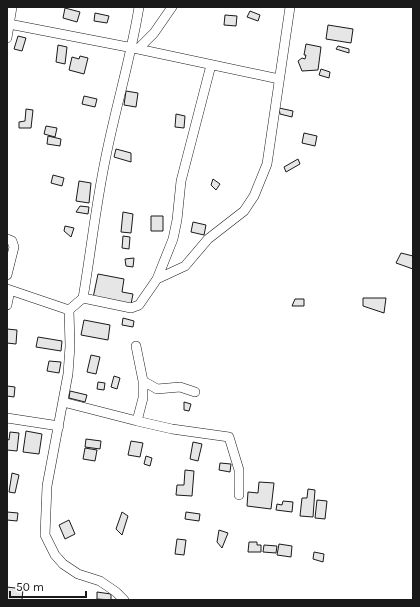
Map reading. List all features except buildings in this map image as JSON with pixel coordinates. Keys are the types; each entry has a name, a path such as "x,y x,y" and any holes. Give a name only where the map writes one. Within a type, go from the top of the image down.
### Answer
{"street":[{"path":"7,38 12,7"},
{"path":"69,310 83,298 105,158 116,110 135,49 140,7"},
{"path":"135,49 154,33 172,7"},
{"path":"157,279 185,266 208,238 244,211 254,196 267,164 290,7"},
{"path":"9,24 279,78"},
{"path":"83,298 131,308 139,305 157,279 173,239 177,220 181,181 211,65"},
{"path":"7,240 12,241 14,247 7,275"},
{"path":"7,304 9,290 69,310"},
{"path":"69,310 70,346 68,374 47,486 45,535 55,556 63,564 78,574 100,582 116,592 124,600"},
{"path":"136,346 143,381 144,398 137,421"},
{"path":"143,381 157,389 180,387 196,392"},
{"path":"63,402 172,429 229,437 239,470 239,495"},
{"path":"7,418 59,426"}]}
